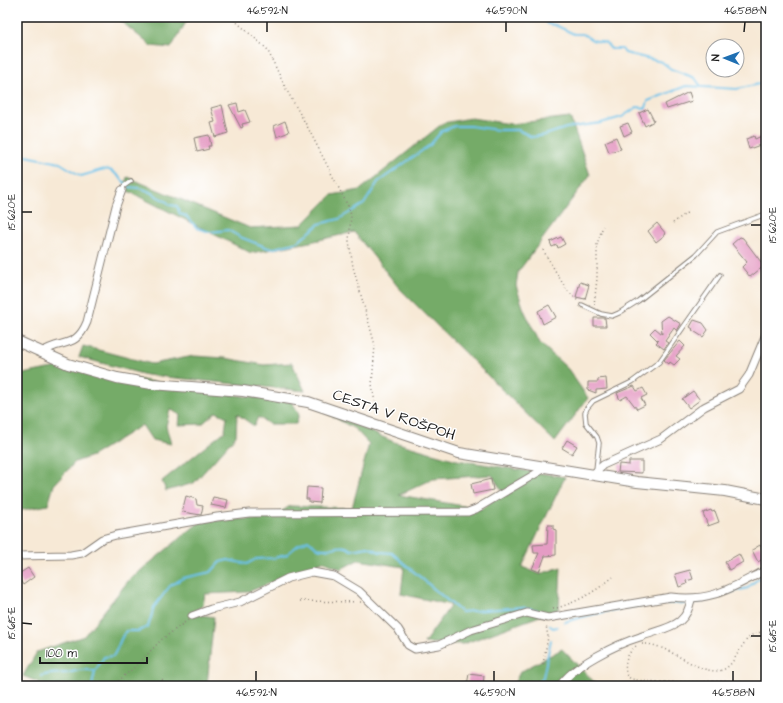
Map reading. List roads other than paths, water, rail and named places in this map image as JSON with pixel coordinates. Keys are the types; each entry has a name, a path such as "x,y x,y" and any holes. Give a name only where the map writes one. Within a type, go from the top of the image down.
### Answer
{"street":[{"path":"42,352 49,347 68,343 82,333 87,322 116,206 122,190"},
{"path":"594,473 603,465 661,439 704,407 739,389 749,374 766,334"},
{"name":"CESTA V ROŠPOH","path":"17,341 68,364 117,378 152,384 242,392 308,402 459,453 543,468 594,473 637,482 724,491 766,499"},
{"path":"17,556 72,556 82,553 102,540 116,535 217,516 250,514 468,512 476,509 543,468"},
{"path":"192,616 211,609 240,602 288,578 312,572 334,576 359,591 398,629 408,645 415,649 439,645 471,630 527,613 546,618 671,597 691,600 721,592 766,570"},
{"path":"560,686 576,669 622,643 680,621 688,611 691,600"}],"lane":[{"path":"122,190 127,182 131,181"},
{"path":"582,305 593,311 612,316 619,313 638,301 696,255 717,232 766,214"},
{"path":"594,473 599,443 597,437 586,423 585,414 587,408 593,401 632,382 659,362 720,275"}],"waterway":[{"path":"542,17 548,24 555,25 574,34 583,34 592,40 606,43 611,49 622,49 625,53 662,62 671,69 695,78 700,85"},
{"path":"17,154 60,163 81,176 103,170 112,171 129,187 148,191 166,201 170,205 177,206 180,214 186,216 197,228 210,232 228,230 240,237 271,249 298,242 319,224 339,219 364,204 378,182 430,145 442,131 455,126 470,126 498,130 518,130 532,137 545,135 566,128 601,123 622,117 637,107 646,108 648,101 686,86 737,89 759,84 766,80"},
{"path":"92,686 95,671 104,657 113,656 126,631 138,631 148,627 154,607 170,586 183,578 211,572 220,562 228,560 247,564 256,559 274,558 286,555 298,545 308,540 318,548 322,549 343,547 351,550 368,547 380,552 392,553 461,612 522,607 537,610"},
{"path":"727,593 748,588 766,574"},
{"path":"693,604 721,596"},
{"path":"565,622 593,614 642,605 672,603 686,604"},
{"path":"549,625 553,628 557,627"},
{"path":"537,686 543,677 551,640"},
{"path":"41,676 82,670 95,671"}]}
